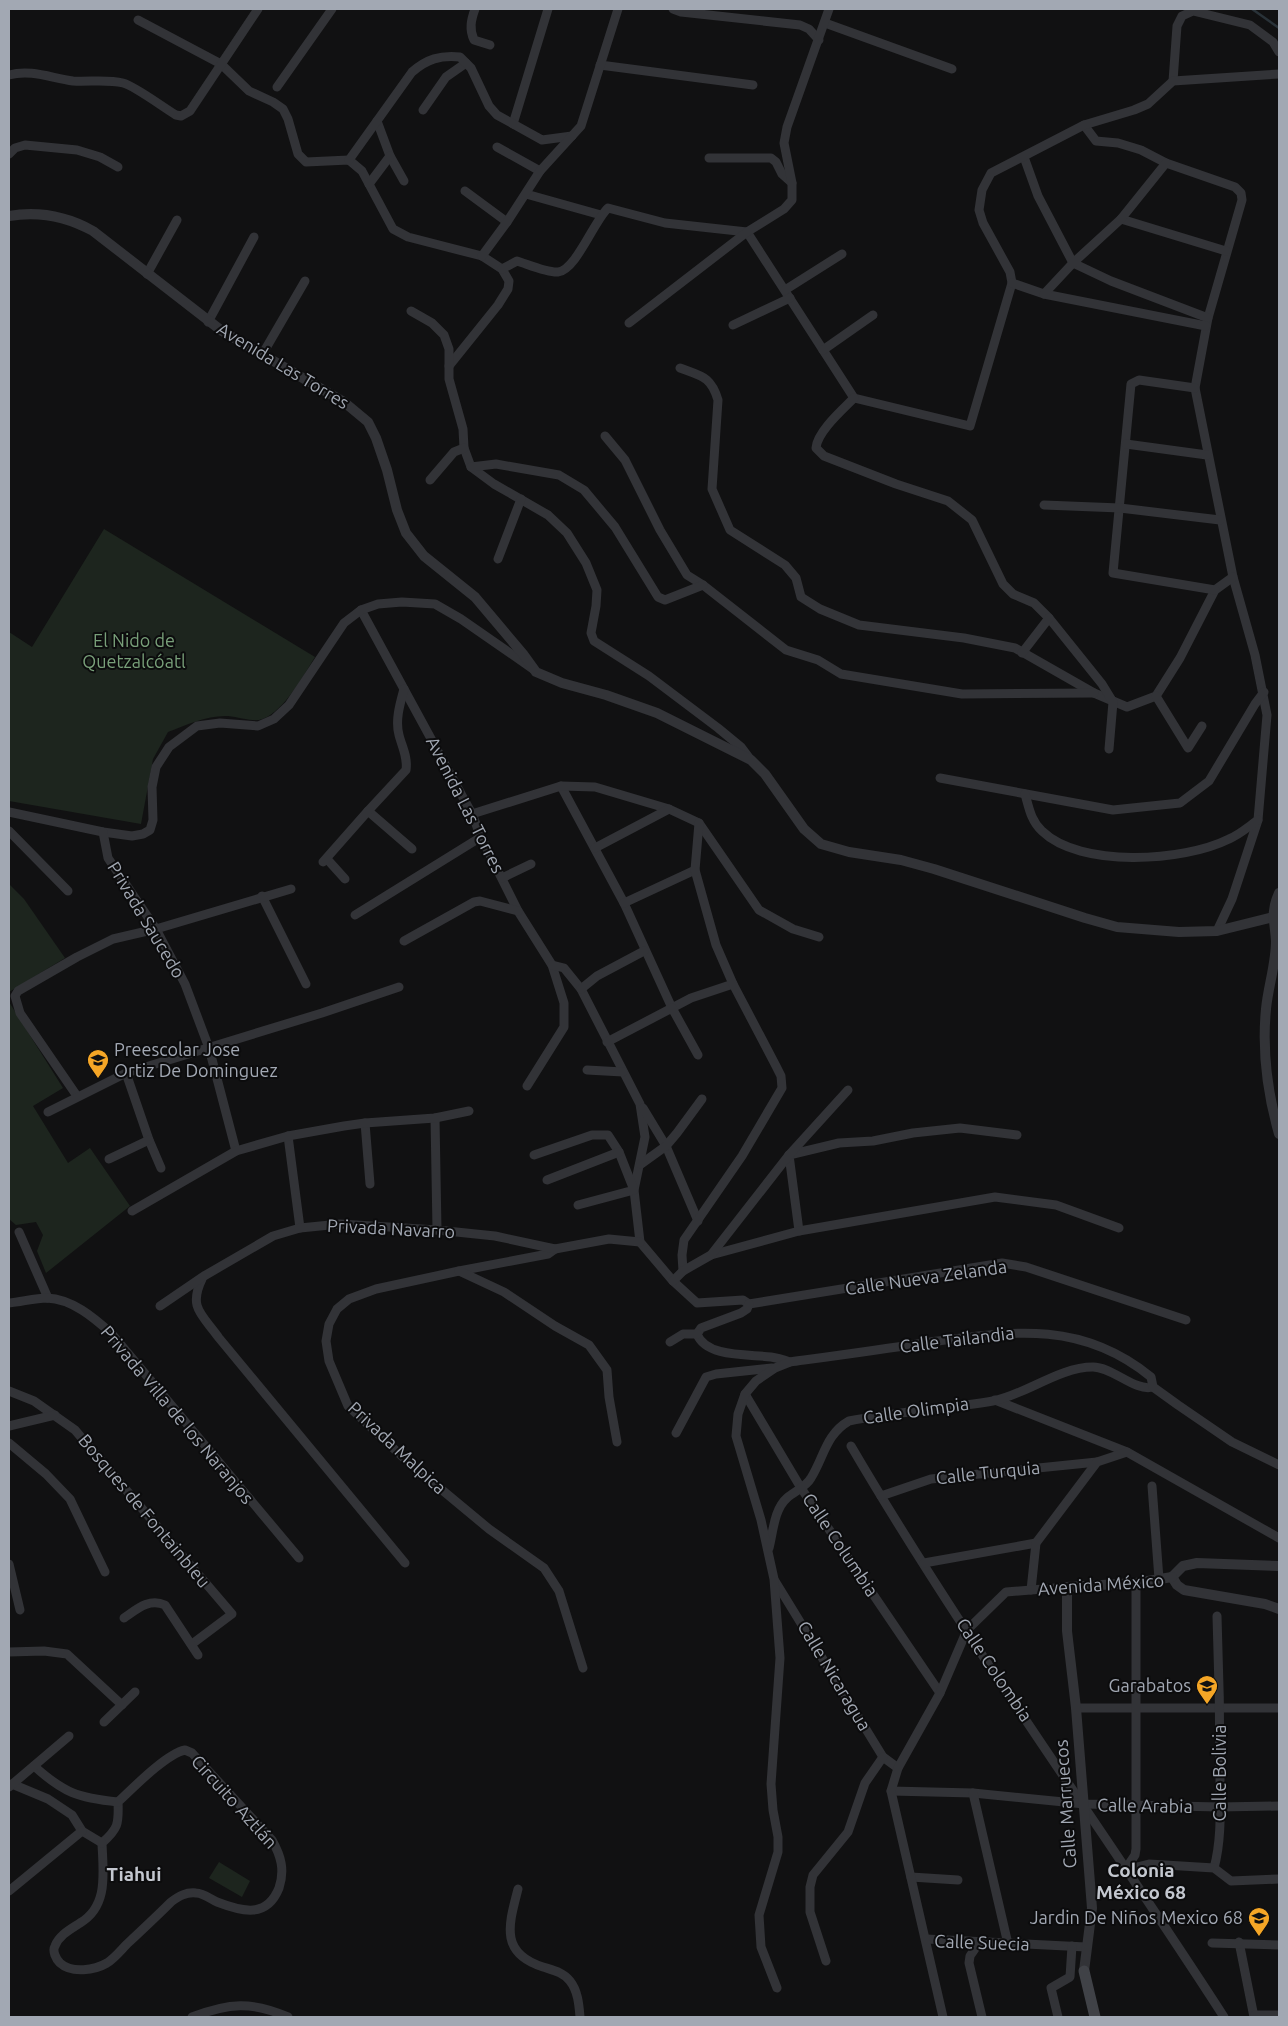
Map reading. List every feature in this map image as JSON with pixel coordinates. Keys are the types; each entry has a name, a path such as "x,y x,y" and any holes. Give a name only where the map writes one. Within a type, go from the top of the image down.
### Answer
{"main road":[{"name":"Calle Marruecos","path":"1084,1971 1095,2017"}],"street":[{"path":"277,87 332,9"},
{"path":"475,9 471,20 470,32 474,40 490,45"},
{"path":"513,124 548,9"},
{"path":"482,256 540,171 581,126 618,9"},
{"path":"674,9 681,12 800,25 809,29 819,40"},
{"path":"629,323 747,232 784,209 792,200 792,183 784,143 787,127 830,9"},
{"path":"9,75 26,72 74,81 125,83 176,115 181,116 190,112 255,10"},
{"path":"1173,81 1177,26 1182,16 1193,11 1250,25 1273,42 1279,52"},
{"path":"138,20 221,64 249,91 273,102 283,109 288,119 298,154 306,162 349,160 362,172 393,229 408,237 482,256 502,269 508,281 508,289 498,305 449,366"},
{"path":"825,23 952,69"},
{"path":"349,160 412,72 423,62 435,57 454,56 460,57 466,62 478,79 489,106 497,115 542,140 572,136"},
{"path":"423,110 446,77 466,62"},
{"path":"600,65 753,85"},
{"path":"747,232 854,398 970,426 1012,283 1010,272 983,223 979,210 982,190 991,172 1084,125 1148,104 1173,81 1279,74"},
{"path":"377,121 390,156 404,181"},
{"path":"1084,125 1096,141 1118,143 1141,150 1166,163 1239,190 1242,200 1207,322 1195,388 1220,520 1233,577 1264,692 1267,715 1258,820 1232,899 1218,931"},
{"path":"9,154 15,148 25,145 77,150 100,157 118,167"},
{"path":"497,147 540,171"},
{"path":"369,184 390,156"},
{"path":"1024,157 1038,196 1073,263 1207,322"},
{"path":"709,158 771,158 776,162 782,174 792,183"},
{"path":"1044,294 1073,263 1121,219 1166,163"},
{"path":"465,191 507,222"},
{"path":"526,194 601,214"},
{"path":"502,269 516,261 557,272 564,271 572,263 601,214 608,208 664,223 747,232"},
{"name":"Avenida Las Torres","path":"9,216 23,214 62,217 93,230 208,322 344,402 368,422 376,438 397,510 406,533 424,556 476,597 524,654 536,672"},
{"path":"1121,219 1226,251"},
{"path":"147,274 177,220"},
{"path":"208,322 254,237"},
{"path":"733,325 787,294 842,254"},
{"path":"262,355 305,281"},
{"path":"1012,283 1044,294 1207,322"},
{"path":"411,311 432,322 444,335 449,349 449,379 463,429 464,448 471,467 494,484 548,516 567,533 586,563 597,590 591,633 594,641 608,652 649,676 741,747 765,774 804,829 821,844 849,852 901,860 934,869 1085,918 1118,926 1179,932 1218,931 1273,917"},
{"path":"823,350 873,315"},
{"path":"680,368 706,378 714,386 718,400 712,489 730,530 785,565 796,578 801,597 820,609 859,625 964,638 1015,648 1094,693 1127,707 1156,696 1180,658 1215,590 1233,577"},
{"path":"1195,388 1139,380 1130,384 1113,573 1215,590"},
{"path":"854,398 835,417 816,441 816,448 824,456 896,484 948,501 972,520 1003,584 1013,594 1034,603 1049,618 1102,684 1113,702 1109,749"},
{"path":"605,436 625,460 660,530 687,575 703,585 786,650 818,660 841,674 962,694 1094,693"},
{"path":"1126,444 1207,455"},
{"path":"430,480 454,452 464,448"},
{"path":"471,467 496,464 559,475 584,490 615,527 658,597 665,600 703,585"},
{"path":"498,559 521,499"},
{"path":"1044,506 1120,508 1220,520"},
{"path":"9,812 103,832 132,836 143,834 150,830 153,820 152,787 156,768 169,747 198,726 220,723 258,726 274,719 289,704 344,623 361,610 378,604 402,602 435,604 461,619 536,672 562,683 657,712 751,760"},
{"name":"Avenida Las Torres","path":"361,610 472,814 481,837 518,911 552,965 564,1003 564,1027 527,1086"},
{"path":"1022,653 1049,618"},
{"path":"345,879 325,861 368,810 406,770 407,762 398,734 398,713 404,689"},
{"path":"940,778 1113,810 1180,803 1209,781 1264,692"},
{"path":"1156,696 1188,748 1202,726"},
{"path":"560,786 624,903 644,951 698,1055"},
{"path":"472,814 560,786 595,787 669,809 699,823 759,910 793,928 819,937"},
{"path":"1026,794 1031,817 1041,831 1057,844 1082,853 1105,856 1169,856 1202,849 1229,839 1258,820"},
{"path":"595,848 669,809"},
{"path":"368,810 412,849"},
{"path":"683,1271 682,1255 684,1240 742,1156 782,1088 781,1076 733,984 716,945 695,870 699,823"},
{"path":"9,831 68,892"},
{"name":"Privada Saucedo","path":"103,832 108,858 156,929 185,984 209,1048 236,1151"},
{"path":"355,915 481,837"},
{"path":"502,878 531,864"},
{"path":"624,903 695,870"},
{"path":"77,1096 20,1013 15,996 18,991 112,939 156,929 262,896 291,889"},
{"path":"1279,893 1273,917 1276,942 1266,1011 1266,1064 1273,1114 1279,1134"},
{"path":"262,896 306,984"},
{"path":"404,941 474,902 480,901 518,911"},
{"path":"581,989 598,976 644,951"},
{"path":"552,965 564,968 581,989 640,1104 666,1146 698,1221"},
{"path":"607,1042 690,998 733,984"},
{"path":"48,1112 126,1073 400,987"},
{"path":"588,1070 623,1072"},
{"path":"126,1073 149,1140 162,1168"},
{"path":"711,1255 790,1155 848,1090"},
{"path":"641,1164 666,1146 702,1099"},
{"path":"634,1190 646,1137 640,1104"},
{"path":"132,1211 236,1151 288,1136 365,1123 436,1118 469,1112"},
{"path":"436,1118 437,1230"},
{"path":"365,1123 370,1184"},
{"path":"790,1155 839,1143 873,1141 913,1133 960,1128 1017,1135"},
{"path":"534,1155 592,1135 608,1135 619,1152 634,1190 640,1242 673,1281 697,1303 743,1300 749,1304 747,1309 741,1313 701,1328 697,1334"},
{"path":"288,1136 300,1228"},
{"path":"109,1159 149,1140"},
{"path":"547,1180 619,1152"},
{"path":"790,1155 799,1231"},
{"path":"578,1205 634,1190"},
{"path":"673,1281 683,1271 711,1255 799,1231 996,1197 1056,1205 1119,1228"},
{"name":"Privada Navarro","path":"160,1306 204,1276 273,1236 300,1228 340,1224 437,1230 495,1236 555,1249 608,1239 640,1242"},
{"path":"19,1232 48,1298"},
{"name":"Privada Malpica","path":"555,1249 548,1254 376,1289 349,1299 337,1309 329,1324 326,1341 329,1361 348,1406 406,1460 481,1523 544,1568 558,1591 582,1668"},
{"name":"Calle Nueva Zelanda","path":"749,1304 1002,1263 1026,1268 1186,1320"},
{"path":"459,1271 504,1292 555,1326 589,1345 608,1370 609,1397 617,1442"},
{"path":"204,1276 196,1292 195,1304 214,1332 405,1563"},
{"name":"Privada Villa de los Naranjos","path":"9,1303 48,1298 68,1303 91,1314 110,1333 299,1558"},
{"name":"Calle Tailandia","path":"775,1368 790,1362 1004,1332 1054,1334 1086,1341 1120,1356 1151,1377 1153,1387 1232,1442 1279,1465"},
{"path":"670,1342 683,1334 697,1334"},
{"path":"697,1334 700,1341 719,1350 740,1355 772,1357 790,1362"},
{"name":"Calle Olimpia","path":"801,1488 810,1480 827,1445 839,1427 849,1421 994,1400 1057,1375 1094,1367 1106,1370 1144,1388 1153,1387"},
{"path":"775,1368 756,1381 745,1394 738,1414 736,1436 761,1520 774,1579 780,1658 771,1784 778,1836 778,1852 759,1915 761,1947 776,1988"},
{"path":"676,1432 706,1377 716,1374 775,1368"},
{"name":"Bosques de Fontainbleu","path":"9,1391 34,1401 75,1430 232,1614 192,1644"},
{"name":"Calle Columbia","path":"745,1394 801,1488 940,1693"},
{"path":"994,1400 1127,1452 1279,1538"},
{"path":"9,1426 55,1415"},
{"path":"9,1443 46,1474 70,1499 105,1572"},
{"name":"Calle Colombia","path":"851,1446 967,1630 1224,2017"},
{"path":"1031,1590 1036,1543 1097,1462 1127,1452"},
{"name":"Calle Turquia","path":"881,1496 931,1479 1097,1462"},
{"path":"1152,1486 1159,1579"},
{"path":"768,1553 776,1519 785,1499 801,1488"},
{"path":"924,1563 1036,1543"},
{"path":"1172,1577 1183,1566 1197,1563 1279,1566"},
{"path":"9,1564 20,1610"},
{"name":"Avenida México","path":"967,1630 1006,1592 1136,1583 1172,1577 1177,1585 1184,1590 1265,1604 1279,1610"},
{"name":"Calle Nicaragua","path":"774,1579 883,1757 898,1768"},
{"path":"1125,1870 1135,1855 1136,1849 1136,1583"},
{"name":"Calle Marruecos","path":"1067,1587 1067,1631 1076,1708 1092,1908 1084,1971"},
{"path":"124,1618 144,1605 158,1602 165,1605 198,1655"},
{"name":"Calle Bolivia","path":"1214,1868 1219,1850 1220,1807 1220,1709 1217,1616"},
{"path":"926,1939 891,1791 898,1768 940,1693 967,1630"},
{"path":"9,1652 44,1651 67,1654 122,1705"},
{"path":"104,1722 135,1692"},
{"path":"1076,1708 1279,1708"},
{"path":"10,1785 69,1736"},
{"name":"Circuito Aztlán","path":"102,1843 103,1879 101,1895 96,1909 86,1920 63,1934 55,1946 56,1959 62,1965 87,1970 109,1962 178,1896 199,1892 244,1911 264,1907 274,1900 281,1881 283,1867 280,1854 272,1840 192,1753 185,1750 177,1752 118,1802"},
{"path":"826,1961 810,1912 810,1888 813,1875 848,1832 865,1783 883,1757"},
{"path":"10,1785 48,1799 72,1815 82,1831 102,1843 115,1832 118,1802 72,1794 50,1780 34,1766"},
{"name":"Calle Arabia","path":"891,1791 973,1793 1084,1804 1135,1806 1279,1806"},
{"path":"973,1793 1008,1944"},
{"path":"9,1891 82,1831"},
{"path":"1125,1870 1149,1864 1214,1868 1231,1881 1279,1879"},
{"path":"911,1877 958,1880"},
{"path":"518,1889 509,1922 510,1940 517,1952 529,1962 560,1972 569,1979 578,1998 580,2017"},
{"name":"Calle Suecia","path":"943,2017 926,1939 1086,1947"},
{"path":"1212,1942 1279,1944"},
{"path":"1239,1942 1254,2016 1279,2015"},
{"path":"979,1943 970,1956 968,1963 982,2017"},
{"path":"1058,2017 1051,1988 1070,1977 1072,1946"},
{"path":"192,2017 236,2005 257,2006 288,2017"}],"green space":[{"name":"El Nido de Quetzalcóatl","path":"104,529 315,657 284,703 268,717 255,720 228,716 213,717 168,732 153,759 141,824 9,801 9,632 32,647"},
{"path":"9,884 24,899 65,958 9,992"},
{"path":"9,1002 63,1088 33,1106 68,1163 90,1148 130,1206 46,1273 37,1251 43,1235 36,1222 16,1225 9,1219"},
{"path":"219,1862 250,1881 242,1897 209,1878"}],"waterway":[{"path":"1252,9 1279,28"}],"place":[{"name":"Preescolar Jose Ortiz De Dominguez","path":"98,1079"},
{"name":"Garabatos","path":"1207,1705"},
{"name":"Jardin De Niños Mexico 68","path":"1259,1937"}],"district":[{"name":"Tiahui","path":"134,1874"},
{"name":"Colonia México 68","path":"1141,1881"}]}
